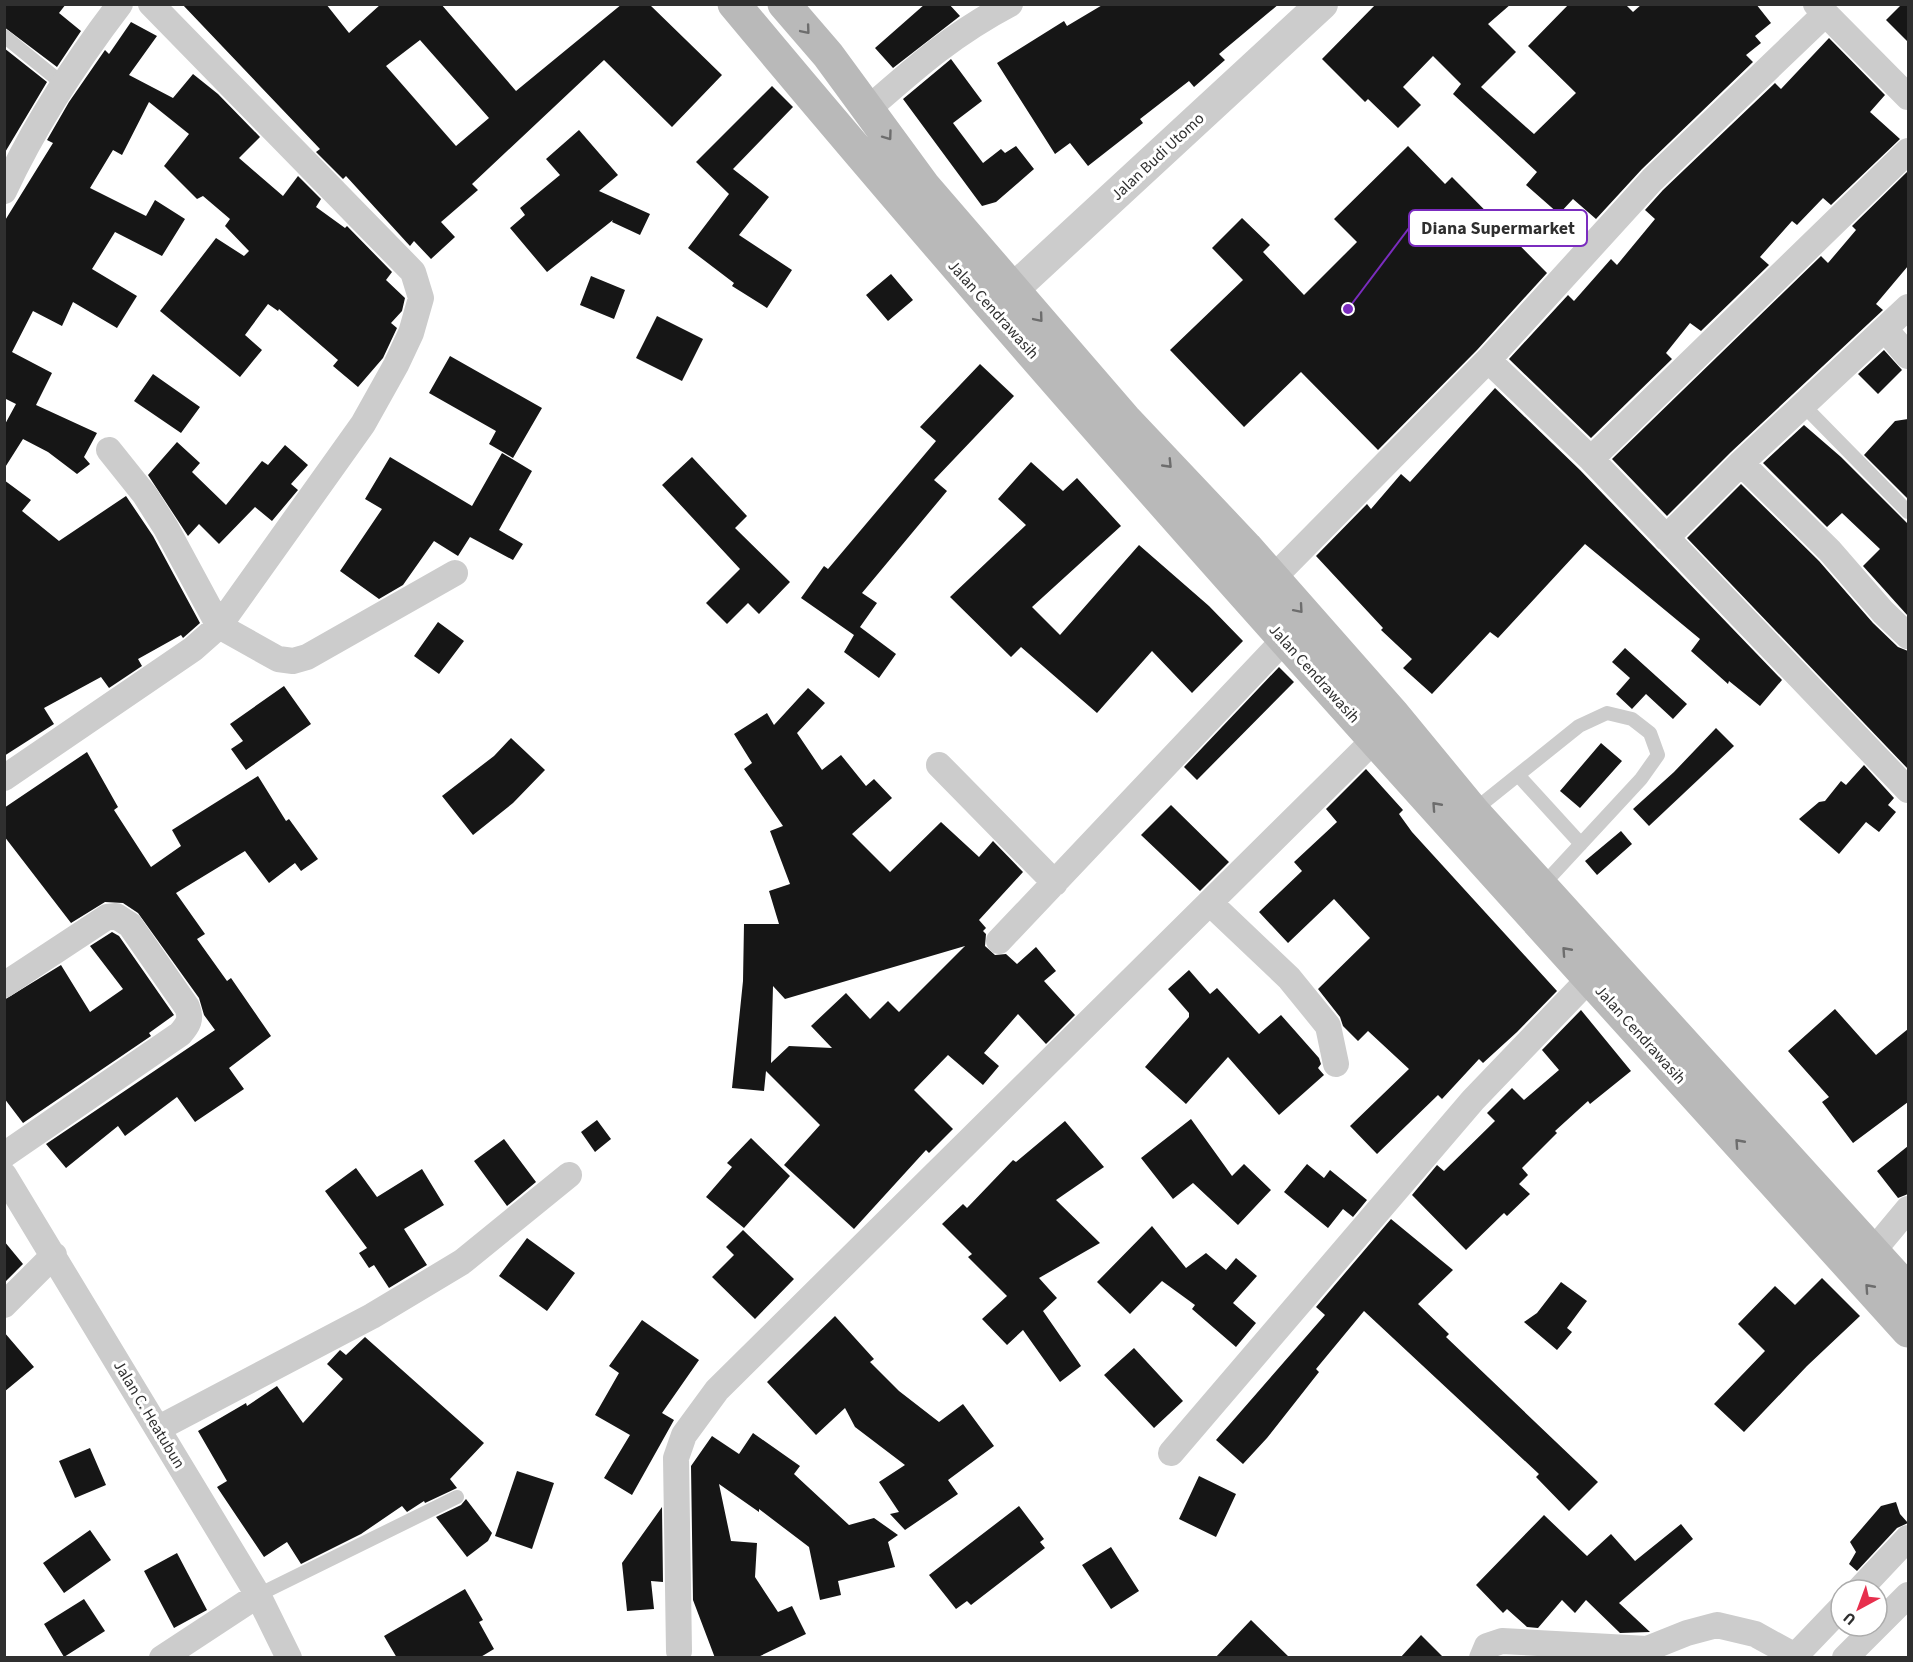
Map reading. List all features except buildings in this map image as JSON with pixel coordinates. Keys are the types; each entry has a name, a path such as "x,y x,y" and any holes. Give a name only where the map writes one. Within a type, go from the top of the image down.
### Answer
{"main road":[{"name":"Jalan Cendrawasih","path":"734,4 904,208 1004,298 1125,419 1273,578 1394,716 1473,811 1590,978 1908,1331"},
{"name":"Jalan Cendrawasih","path":"784,4 868,109 1004,298 1285,639 1375,739 1532,895 1908,1290"}],"street":[{"path":"4,191 20,156 63,84 120,4"},
{"path":"4,778 193,649 219,626 363,424 406,344 421,298 413,272 151,4"},
{"path":"868,109 941,45 1010,4"},
{"name":"Jalan Budi Utomo","path":"1004,298 1322,4"},
{"path":"1273,578 1488,360 1652,180 1820,9 1908,97"},
{"path":"1590,459 1908,151"},
{"path":"1666,538 1742,462 1908,307"},
{"path":"1885,330 1908,356"},
{"path":"1488,360 1590,459 1908,790"},
{"path":"109,450 145,495 166,528 219,626 278,659 293,662 307,657 455,573"},
{"path":"1742,462 1830,551 1883,612 1908,636"},
{"path":"999,941 1285,639"},
{"path":"679,1651 676,1458 684,1435 717,1390 1375,739"},
{"path":"939,765 1055,883"},
{"path":"1210,903 1289,978 1328,1026 1336,1064"},
{"path":"4,986 107,917 116,916 130,925 187,1007 190,1016 188,1025 180,1034 4,1155"},
{"path":"1171,1453 1473,1100 1590,978"},
{"name":"Jalan C. Heatubun","path":"4,1175 258,1595 289,1658"},
{"path":"159,1428 372,1316 462,1262 569,1175"},
{"path":"1873,1251 1908,1209"},
{"path":"4,1305 54,1255"},
{"path":"1870,1578 1908,1538"},
{"path":"162,1658 258,1595"},
{"path":"1845,1658 1908,1595"},
{"path":"1482,1658 1487,1646 1502,1641 1646,1653 1687,1633 1717,1625 1755,1634 1796,1657 1829,1621"}],"lane":[{"path":"4,36 63,84"},
{"path":"1803,405 1908,512"},
{"path":"1473,811 1578,726 1607,713 1632,719 1650,733 1658,755 1641,779 1532,895"},
{"path":"1518,775 1581,844"},
{"path":"258,1595 457,1497"}],"place":[{"name":"Diana Supermarket","path":"1348,309"}]}
